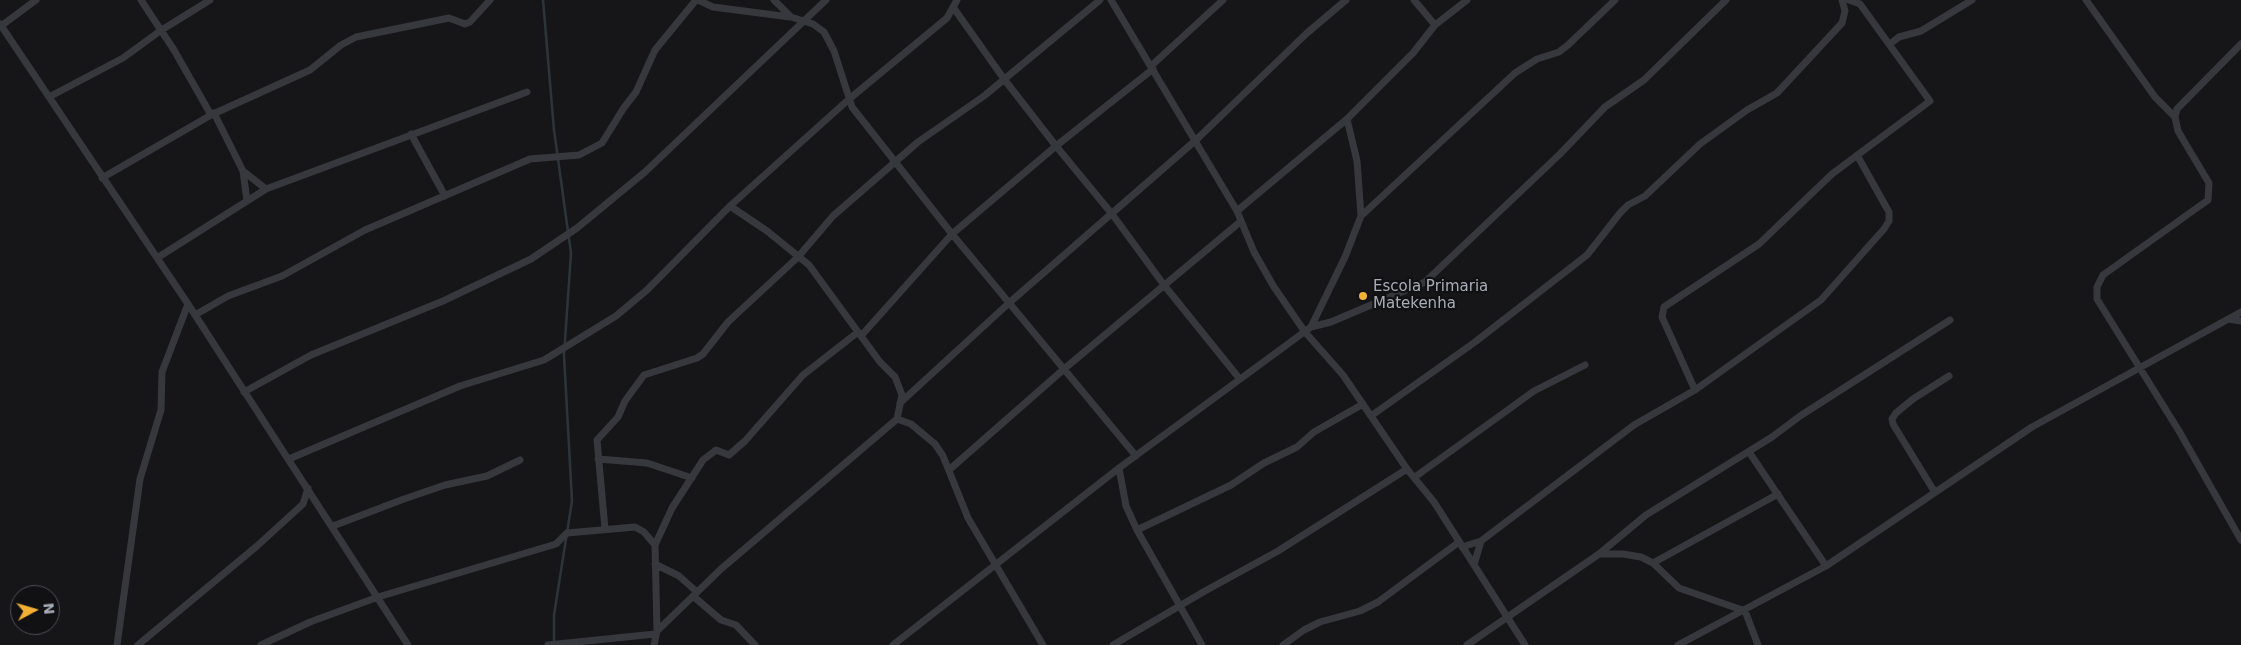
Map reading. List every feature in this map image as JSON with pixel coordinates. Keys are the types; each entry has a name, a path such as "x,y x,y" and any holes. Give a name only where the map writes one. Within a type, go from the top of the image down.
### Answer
{"street":[{"path":"36,0 1,25 290,459 408,645"},
{"path":"142,0 174,50 244,171 266,190"},
{"path":"49,97 123,58 160,30 210,0"},
{"path":"102,178 212,114 310,70 341,45 356,36 449,18 465,24 470,22 490,0"},
{"path":"195,315 228,296 282,276 365,230 530,159 579,155 602,143 636,92 655,50 697,0 713,6 791,17 813,24 824,32 834,50 848,100 952,234 1136,456"},
{"path":"774,0 791,17"},
{"path":"244,392 311,355 443,301 532,259 577,228 645,172 826,0"},
{"path":"605,529 598,459 598,437 618,417 626,401 644,376 697,358 728,322 798,257 833,216 918,142 984,96 1100,0"},
{"path":"1112,0 1237,210 1240,222 1274,287 1344,375 1461,545 1525,645"},
{"path":"654,645 656,632 656,545 672,508 703,460 713,450 727,456 739,446 803,375 859,334 952,234 1152,68 1224,0"},
{"path":"900,403 1009,303 1196,140 1307,33 1346,0"},
{"path":"1414,0 1435,25"},
{"path":"1237,210 1347,119 1413,53 1435,25 1467,0"},
{"path":"1360,216 1515,74 1537,59 1560,52 1615,0"},
{"path":"893,645 997,566 1119,468 1239,378 1308,330 1424,282 1545,168 1605,107 1644,80 1726,0"},
{"path":"1371,416 1476,342 1587,255 1628,205 1645,196 1700,144 1747,110 1778,92 1842,23 1846,11 1842,0"},
{"path":"1695,390 1662,317 1664,307 1758,244 1832,174 1930,102 1860,4 1849,0"},
{"path":"1890,44 1906,34 1921,31 1972,0"},
{"path":"2086,0 2155,97 2175,117"},
{"path":"290,459 460,386 544,360 616,316 647,290 730,206 848,100 947,18 955,3 1004,79 1239,378"},
{"path":"2241,44 2177,109 2175,117 2178,131 2209,184 2208,200 2102,275 2097,287 2097,299 2179,431 2241,540"},
{"path":"157,258 266,190 526,92"},
{"path":"1308,330 1346,257 1360,216 1356,161 1347,119"},
{"path":"411,134 445,196"},
{"path":"1283,645 1304,630 1320,622 1360,611 1378,602 1461,545 1481,541 1634,425 1695,390 1821,300 1889,221 1889,212 1857,155"},
{"path":"244,171 247,201"},
{"path":"548,645 656,632 695,594 811,491 897,419 902,395 899,384 859,334 810,265 767,231 730,206"},
{"path":"949,470 1064,369 1240,222"},
{"path":"116,645 140,478 161,410 162,372 188,304"},
{"path":"1678,645 1826,566 1934,491 2032,427 2241,312"},
{"path":"2228,319 2241,322"},
{"path":"1467,645 1509,619 1600,554 1646,515 1749,452 1872,368 1950,320"},
{"path":"1415,477 1534,391 1585,365"},
{"path":"1934,491 1893,424 1892,419 1896,413 1913,399 1949,376"},
{"path":"1137,530 1231,485 1264,463 1297,447 1314,432 1363,404"},
{"path":"897,419 911,424 935,444 949,470 968,518 1043,645"},
{"path":"1749,452 1826,566"},
{"path":"598,459 647,463 692,478"},
{"path":"333,526 445,485 487,476 520,460"},
{"path":"1119,468 1126,506 1137,530 1202,645"},
{"path":"1113,645 1332,519 1407,469"},
{"path":"138,645 257,546 303,504 308,488"},
{"path":"1653,563 1778,494"},
{"path":"303,504 318,505"},
{"path":"260,645 310,622 378,597 556,544 567,533 635,527 644,532 656,545"},
{"path":"1474,565 1481,541"},
{"path":"1600,554 1632,555 1653,563 1679,588 1744,611 1758,645"},
{"path":"655,564 679,576 721,620 736,625 755,645"}],"waterway":[{"path":"543,0 554,130 571,253 564,355 572,501 554,615 554,644"}],"place":[{"name":"Escola Primaria Matekenha","path":"1363,296"}]}
